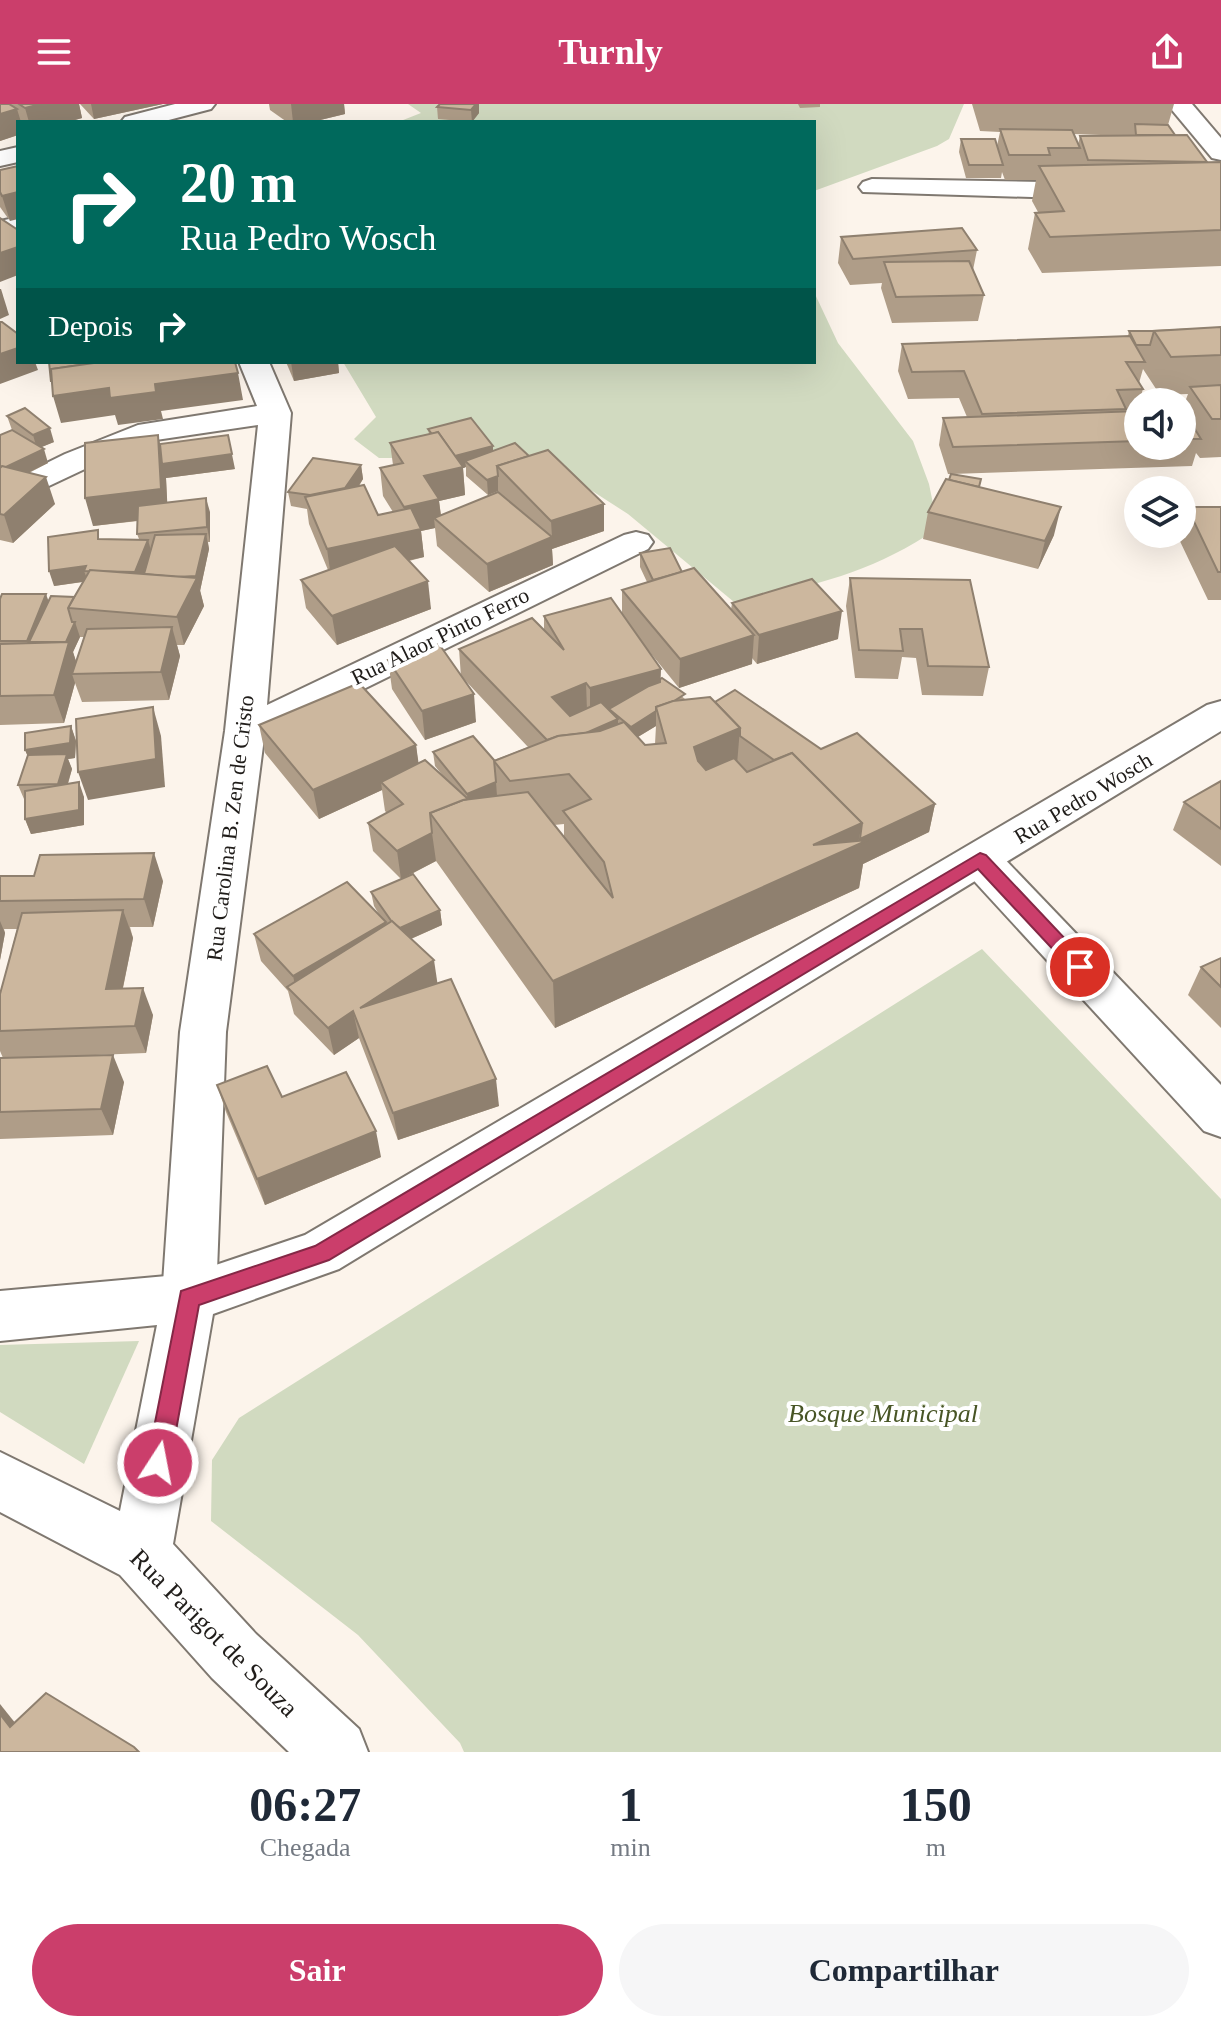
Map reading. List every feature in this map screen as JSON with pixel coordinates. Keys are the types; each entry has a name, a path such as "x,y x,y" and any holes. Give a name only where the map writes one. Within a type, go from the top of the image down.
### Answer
{"street":[{"path":"141,120 203,104"},
{"path":"1179,104 1217,144"},
{"path":"872,187 1113,191"},
{"name":"Rua Carolina B. Zen de Cristo","path":"141,1554 189,1298 203,1032 245,731 275,413 255,364"},
{"path":"0,499 76,461 149,432 275,413"},
{"name":"Rua Alaor Pinto Ferro","path":"245,731 636,542"},
{"name":"Rua Pedro Wosch","path":"0,1316 189,1298 321,1253 1221,714"},
{"path":"980,860 1221,1117"},
{"name":"Rua Parigot de Souza","path":"0,1481 141,1554 234,1656 336,1752"}],"green space":[{"path":"408,104 964,104 949,139 937,146 816,190 816,120 403,120 421,113"},
{"path":"816,296 838,343 913,441 929,484 938,528 864,568 790,590 734,602 628,514 541,458 489,471 425,458 379,458 354,439 376,417 344,364 816,364"},
{"name":"Bosque Municipal","path":"982,949 1221,1199 1221,1752 464,1752 460,1743 358,1635 211,1521 212,1460 239,1418"},
{"path":"139,1341 84,1464 0,1412 0,1345"}],"building":[{"path":"0,104 9,104 17,109 0,114"},
{"path":"19,104 41,104 25,108"},
{"path":"440,104 476,104 471,110 437,107"},
{"path":"1135,124 1168,125 1175,135 1136,135"},
{"path":"1000,129 1072,130 1080,148 1048,148 1050,155 1009,155"},
{"path":"1187,135 1207,162 1088,160 1080,136"},
{"path":"961,139 995,139 1003,165 969,165"},
{"path":"1221,162 1221,230 1050,237 1035,213 1064,211 1039,166"},
{"path":"16,166 16,192 2,196 0,170"},
{"path":"0,218 16,229 16,248 0,253"},
{"path":"962,228 977,250 853,259 841,237"},
{"path":"969,261 984,295 896,297 884,262"},
{"path":"2,322 16,332 16,349 0,354"},
{"path":"1221,327 1221,355 1171,357 1154,331"},
{"path":"1129,331 1154,331 1150,345 1136,345"},
{"path":"1130,336 1145,362 1126,362 1142,388 1117,390 1124,409 982,414 964,371 912,372 902,344"},
{"path":"49,364 87,364 51,369 51,382"},
{"path":"87,364 236,364 238,373 155,384 156,392 110,398 109,388 53,396 51,369"},
{"path":"1221,385 1221,419 1212,419 1196,396 1196,388 1190,387"},
{"path":"25,408 50,428 33,435 7,416"},
{"path":"1124,412 1124,441 953,447 943,418"},
{"path":"471,418 493,446 455,456 438,432 432,434 428,429"},
{"path":"12,430 44,449 1,467 0,435"},
{"path":"438,432 463,467 424,476 439,499 404,507 380,468 403,463 390,443"},
{"path":"158,435 161,489 85,498 85,443"},
{"path":"228,435 232,454 162,464 160,444"},
{"path":"515,443 529,456 497,466 498,476 487,480 465,461"},
{"path":"548,450 604,504 551,521 497,466"},
{"path":"313,458 361,465 345,488 310,495 288,492"},
{"path":"2,466 46,477 4,515 0,514"},
{"path":"951,474 981,479 979,487 949,480"},
{"path":"946,479 1061,507 1045,541 928,512"},
{"path":"364,485 378,515 411,508 421,529 327,549 305,497"},
{"path":"498,492 552,537 487,564 434,518"},
{"path":"206,498 207,527 137,534 138,506"},
{"path":"1196,507 1221,507 1221,572 1218,572 1196,526"},
{"path":"98,530 98,539 148,540 135,572 84,571 86,566 49,571 48,537"},
{"path":"206,534 196,576 144,574 155,535"},
{"path":"395,546 428,581 332,616 301,580"},
{"path":"670,548 682,572 653,580 640,553"},
{"path":"694,568 754,635 680,659 622,590"},
{"path":"90,570 197,578 177,617 68,608"},
{"path":"850,578 970,580 989,667 928,666 922,629 900,629 903,651 859,650"},
{"path":"812,579 842,611 759,635 732,603"},
{"path":"2,594 46,594 27,641 0,641"},
{"path":"51,596 74,597 68,608 72,622 75,622 66,642 29,642"},
{"path":"611,598 661,669 590,688 586,683 552,697 570,716 601,702 618,719 586,733 547,740 459,649 532,618 564,650 544,616"},
{"path":"172,627 161,672 72,674 87,629"},
{"path":"69,642 54,695 0,696 0,644"},
{"path":"439,644 474,694 422,711 388,660"},
{"path":"662,678 685,694 656,707 656,711 631,727 609,709 660,682"},
{"path":"359,683 416,745 313,790 259,725"},
{"path":"735,690 821,749 857,733 935,804 860,839 862,823 792,753 774,760 740,736 740,728 715,702"},
{"path":"710,697 740,728 694,747 698,761 706,770 734,758 747,772 792,753 862,823 813,845 868,840 553,981 430,813 463,800 528,792 613,898 604,862 563,811 591,799 569,774 510,781 494,761 558,736 600,731 624,722 645,745 666,743 656,707 673,701"},
{"path":"153,707 156,759 78,772 76,719"},
{"path":"71,726 70,743 25,750 25,733"},
{"path":"473,736 494,760 496,782 467,794 433,752"},
{"path":"67,754 58,784 18,785 28,755"},
{"path":"425,760 468,799 430,813 432,833 397,851 368,823 403,804 381,782"},
{"path":"1221,781 1221,829 1184,802"},
{"path":"79,782 79,810 25,819 25,791"},
{"path":"154,853 144,899 0,901 0,876 34,876 40,855"},
{"path":"413,874 440,910 400,928 392,922 371,892"},
{"path":"347,882 386,922 293,976 254,934"},
{"path":"123,910 106,989 143,988 135,1026 0,1031 0,994 22,913"},
{"path":"392,921 434,960 360,1008 451,979 496,1079 393,1113 353,1011 328,1028 287,987"},
{"path":"1221,958 1221,987 1201,967"},
{"path":"113,1055 101,1109 0,1112 0,1058"},
{"path":"267,1066 282,1097 346,1072 376,1131 257,1179 217,1085"},
{"path":"46,1693 139,1752 0,1752 0,1714 10,1727"}],"route":[{"path":"158,1463 189,1298 321,1253 980,860 1080,967"}]}
